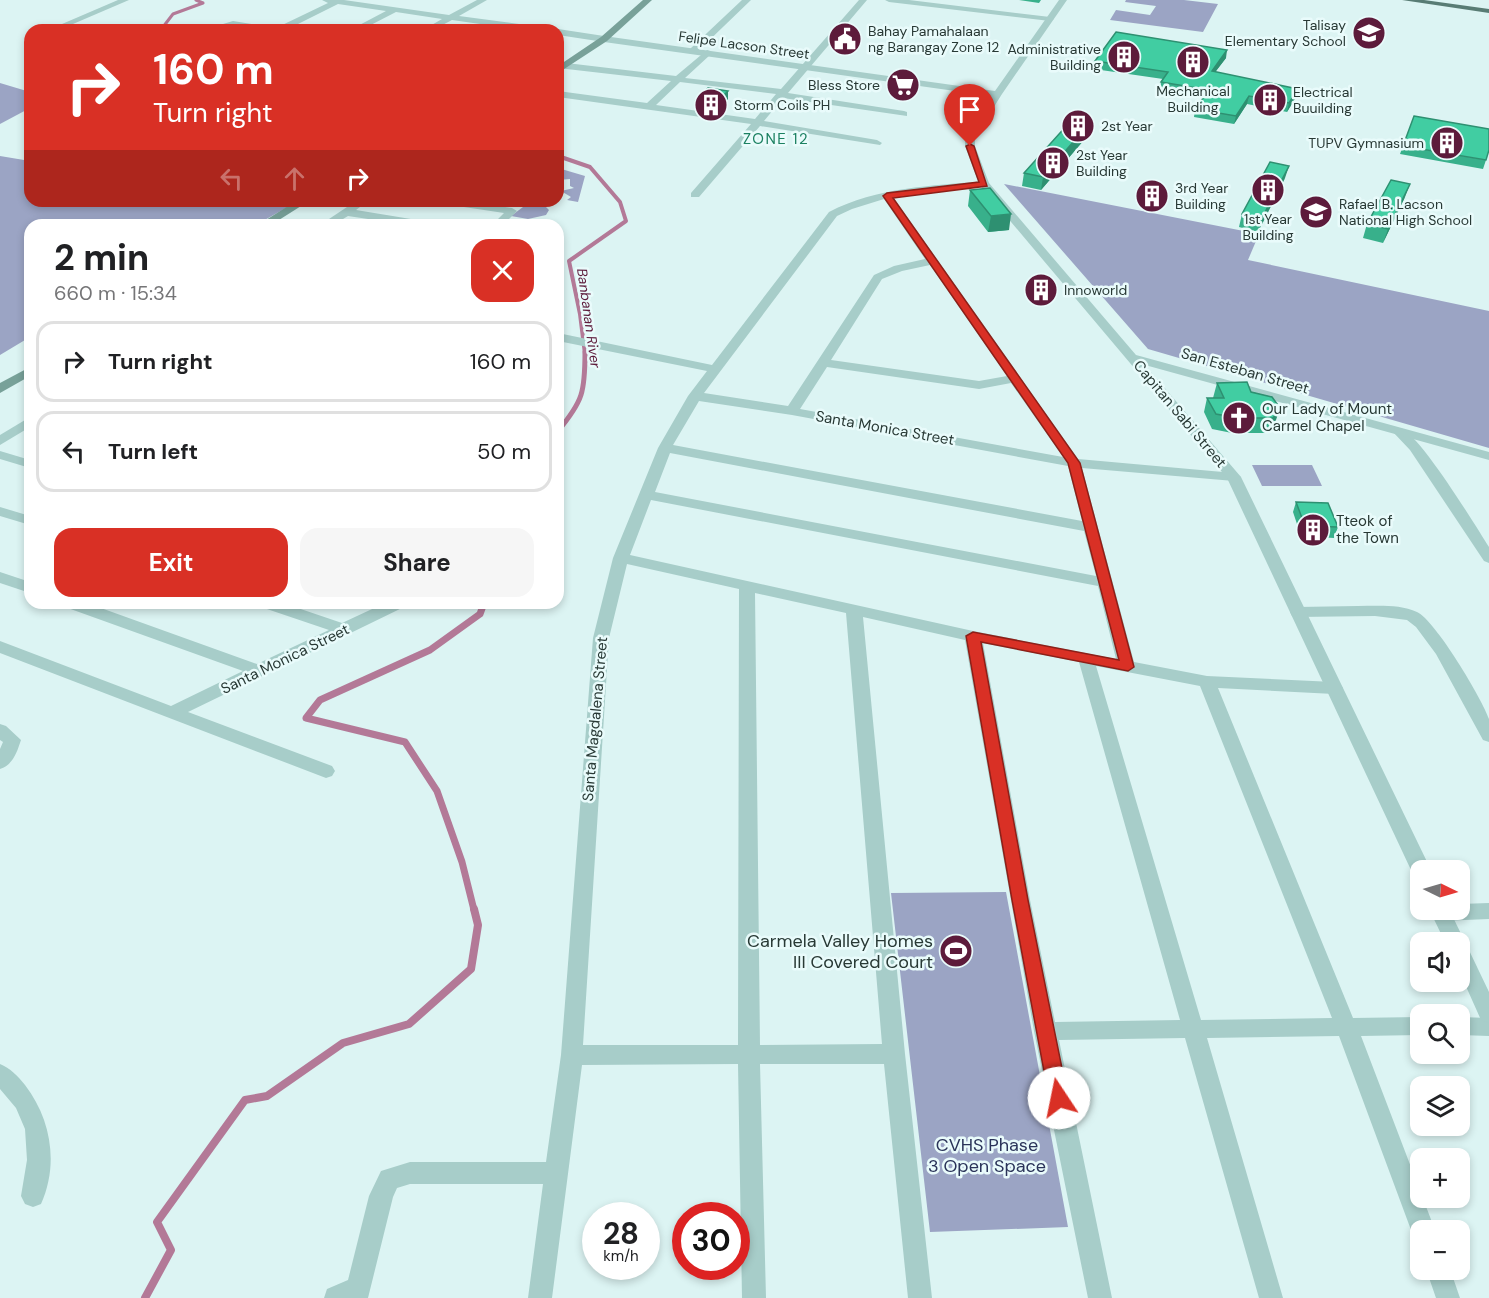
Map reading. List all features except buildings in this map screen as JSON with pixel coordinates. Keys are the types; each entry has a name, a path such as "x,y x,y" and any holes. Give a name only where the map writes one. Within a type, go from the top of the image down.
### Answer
{"main road":[{"path":"564,65 604,39 648,0"},
{"path":"1406,0 1489,11"},
{"path":"273,219 294,207"},
{"path":"0,389 24,375"}],"street":[{"path":"67,24 126,0"},
{"path":"326,0 491,24"},
{"path":"438,24 483,0"},
{"path":"693,51 747,0"},
{"path":"695,195 863,0"},
{"path":"889,0 1050,19"},
{"name":"Capitan Sabi Street","path":"1063,0 997,94 969,142 984,184 1234,477 1416,860"},
{"path":"290,24 338,1"},
{"path":"366,24 394,10"},
{"name":"Felipe Lacson Street","path":"564,33 997,94"},
{"path":"650,106 707,53"},
{"path":"564,67 678,78 904,114"},
{"path":"564,95 650,106 877,143"},
{"name":"Santa Magdalena Street","path":"540,1298 572,1055 601,638 621,558 665,448 695,396 833,214 855,202 984,184"},
{"path":"887,196 1074,463 1128,667"},
{"path":"335,219 354,207"},
{"path":"485,207 512,211"},
{"path":"503,219 516,207"},
{"path":"346,212 391,219"},
{"path":"792,411 878,277 899,267 933,261"},
{"path":"564,338 715,369"},
{"name":"San Esteban Street","path":"1131,357 1489,456"},
{"path":"824,363 979,385 1016,378"},
{"path":"1173,405 1168,393 1171,384 1180,378 1218,381"},
{"name":"Santa Monica Street","path":"695,396 792,411 1074,463 1234,477"},
{"path":"0,441 24,425"},
{"path":"1400,432 1414,447 1489,558"},
{"path":"665,448 1089,526"},
{"path":"0,455 24,462"},
{"path":"647,495 1107,583"},
{"path":"0,510 24,519"},
{"path":"621,558 973,636 1207,682 1334,688"},
{"path":"0,577 24,586"},
{"path":"747,586 749,1055 754,1298"},
{"path":"87,609 259,672"},
{"path":"284,609 345,630"},
{"name":"Santa Monica Street","path":"171,713 386,609"},
{"path":"854,609 894,1054 920,1298"},
{"path":"1298,612 1396,613 1414,617 1430,632 1489,736"},
{"path":"973,636 1045,1031 1100,1298"},
{"path":"0,647 326,771"},
{"path":"1086,659 1195,1029 1271,1298"},
{"path":"1207,682 1346,1026 1419,1220"},
{"path":"0,730 12,740 8,752 0,762"},
{"path":"1470,911 1489,911"},
{"path":"1470,973 1489,1014"},
{"path":"1045,1031 1410,1026"},
{"path":"1470,1026 1489,1026"},
{"path":"572,1055 894,1054"},
{"path":"0,1074 16,1089 36,1123 40,1171 33,1196"},
{"path":"350,1295 381,1196 389,1179 410,1173 558,1173"},
{"path":"1442,1280 1449,1298"}],"green space":[{"path":"1126,0 1184,0 1218,4 1203,32 1110,20 1116,10 1150,15 1156,6 1125,2"},
{"path":"0,83 24,90 24,111 0,124"},
{"path":"0,156 24,160 24,207 288,207 266,219 24,219 24,341 0,355"},
{"path":"564,170 585,176 578,202 567,200 571,197 564,193 564,190 574,188 570,186 570,179 564,180"},
{"path":"1004,184 1259,234 1248,260 1489,311 1489,448 1148,349"},
{"path":"523,207 546,207 549,210 546,215 528,219 511,216"},
{"path":"1252,465 1312,465 1322,486 1262,486"},
{"name":"CVHS Phase 3 Open Space","path":"1006,892 1068,1227 930,1232 891,893"}],"waterway":[{"name":"Banbanan River","path":"165,24 173,14 203,3 196,0"},
{"name":"Banbanan River","path":"564,158 590,167 620,202 626,221 569,261 580,314 585,354"},
{"name":"Banbanan River","path":"564,423 573,412 581,395 585,354"},
{"name":"Banbanan River","path":"474,910 462,862 437,791 405,742 306,718 320,700 430,650 480,614 482,609"},
{"name":"Banbanan River","path":"145,1298 171,1250 157,1222 245,1100 267,1096 343,1043 409,1024 471,969 478,925 474,909"}],"place":[{"name":"Talisay Elementary School","path":"1369,33"},
{"name":"Bahay Pamahalaan ng Barangay Zone 12","path":"845,39"},
{"name":"Administrative Building","path":"1124,57"},
{"name":"Mechanical Building","path":"1193,62"},
{"name":"Bless Store","path":"903,85"},
{"name":"Electrical Buuilding","path":"1270,100"},
{"name":"Storm Coils PH","path":"711,105"},
{"name":"2st Year","path":"1078,126"},
{"name":"TUPV Gymnasium","path":"1447,143"},
{"name":"2st Year Building","path":"1053,163"},
{"name":"1st Year Building","path":"1268,190"},
{"name":"3rd Year Building","path":"1152,196"},
{"name":"Rafael B. Lacson National High School","path":"1316,212"},
{"name":"Innoworld","path":"1041,290"},
{"name":"Our Lady of Mount Carmel Chapel","path":"1239,418"},
{"name":"Tteok of the Town","path":"1313,530"},
{"name":"Carmela Valley Homes III Covered Court","path":"956,951"}],"district":[{"name":"ZONE 12","path":"776,139"}],"route":[{"path":"970,146 984,184 887,196 1074,463 1128,667 973,636 1020,900 1059,1098"}]}
